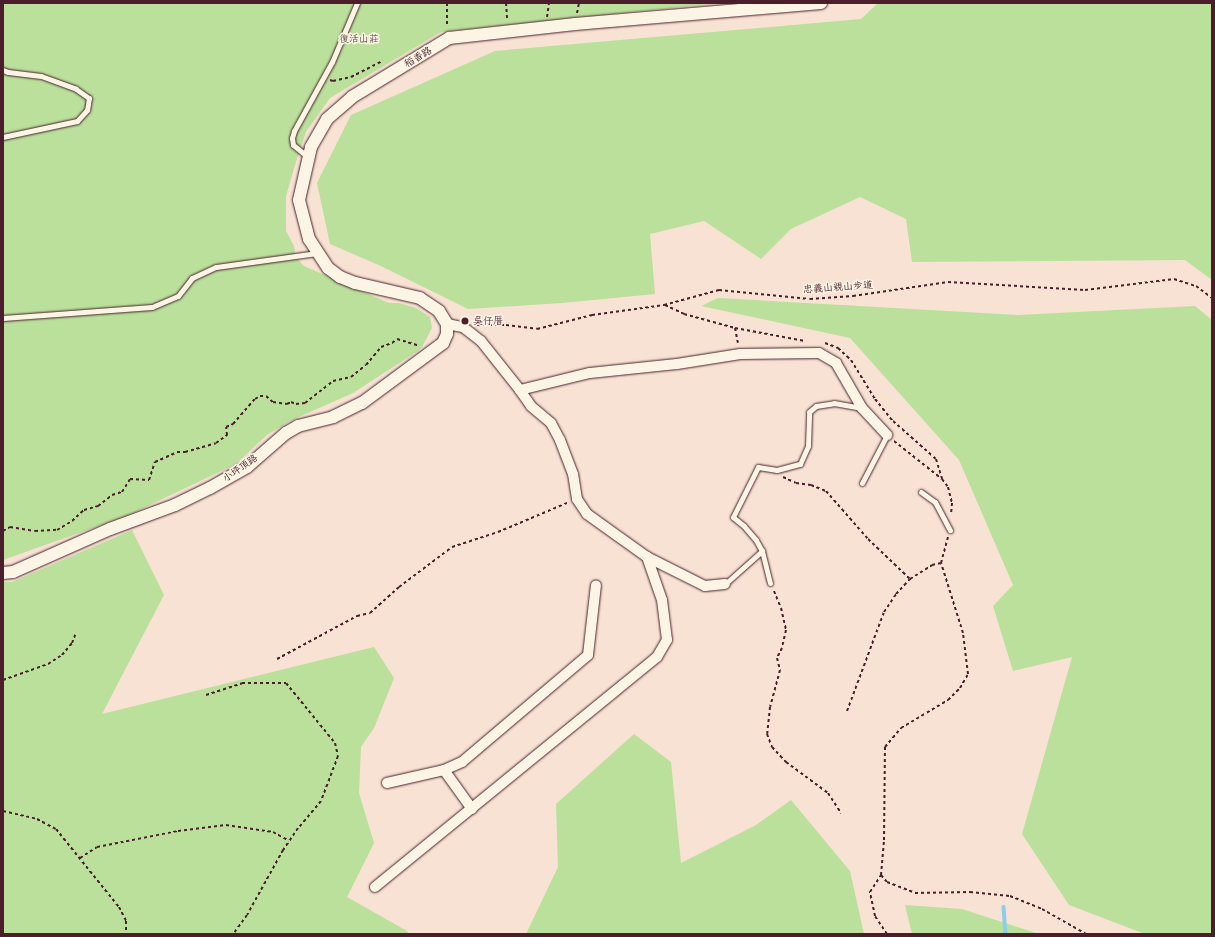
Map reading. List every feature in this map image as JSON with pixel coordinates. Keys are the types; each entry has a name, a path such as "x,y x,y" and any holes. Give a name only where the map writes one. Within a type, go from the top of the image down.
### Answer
{"street":[{"name":"稻香路","path":"447,324 439,311 420,298 355,284 340,278 328,268 317,253 305,227 298,200 308,157 319,130 326,119 340,106 449,38 508,31 821,3"},
{"path":"447,324 463,327 481,341 531,406 551,423 560,440 573,474 577,499 587,514 647,557 705,586 725,584"},
{"name":"小坪頂路","path":"3,573 13,572 110,530 174,505 210,488 246,467 286,433 298,426 333,417 356,406 443,343 447,334 447,324"},
{"path":"520,390 590,373 677,364 740,354 819,353 836,363 862,408 887,435"},
{"path":"375,887 657,657 667,640 662,600 647,557"},
{"path":"387,783 444,770 462,762 588,655 596,585"},
{"path":"444,770 472,809"}],"lane":[{"path":"308,157 293,145 292,138 294,131 325,76 357,3"},
{"path":"3,70 41,76 76,89 89,98 87,110 77,121 3,137"},
{"path":"3,318 152,307 178,296 192,278 216,267 317,253"},
{"path":"770,583 762,551 756,540 744,526 733,517 758,467 777,470 800,464 808,446 809,412 816,406 834,403 862,408"},
{"path":"862,483 887,435"},
{"path":"921,492 935,502 950,530"},
{"path":"725,584 762,551"}],"path":[{"path":"447,3 449,38"},
{"path":"506,3 508,31"},
{"path":"325,76 333,81 351,77 382,61"},
{"name":"忠義山親山步道","path":"463,327 481,324 506,325 537,329 592,315 664,305 719,290 810,299 854,296 948,282 1085,290 1174,279 1196,286 1212,298"},
{"path":"664,305 684,314 736,328 740,354"},
{"path":"3,531 10,527 35,531 57,530 72,521 84,510 98,506 112,495 122,492 130,479 149,480 155,462 177,452 185,452 216,443 227,435 226,427 233,424 255,399 260,396 266,396 273,402 286,404 292,402 296,404 305,403 333,381 351,377 366,365 381,346 392,343 397,339 435,350"},
{"path":"887,435 942,480 948,487 952,503 950,530 941,563 963,633 968,674 960,688 948,700 901,728 885,747 884,840 881,875 870,892 875,916 887,934"},
{"path":"777,470 784,478 826,491 868,539 910,579"},
{"path":"277,659 357,616 370,614 399,587 452,547 498,532 577,499"},
{"path":"847,711 884,612 896,594 910,579 932,565 941,563"},
{"path":"770,583 781,608 786,630 782,648 777,658 780,670 770,707 767,734 772,747 786,762 828,793 841,813"},
{"path":"3,680 48,664 62,655 72,644 75,635"},
{"path":"206,695 242,683 286,683 335,743 338,756 321,801 289,841 247,915 233,934"},
{"path":"3,811 37,819 56,829 119,907 126,921 126,934"},
{"path":"80,858 97,847 178,831 226,826 273,832 289,841"},
{"path":"881,875 887,882 915,893 970,892 1010,896 1042,909 1086,934"}],"green space":[{"name":"復活山莊","path":"3,3 720,3 441,32 330,98 306,132 296,162 286,196 286,231 294,246 296,257 304,266 389,303 399,303 416,308 430,317 432,328 422,347 353,393 290,421 267,435 236,464 127,516 3,560"},
{"path":"878,3 1212,3 1212,280 1185,260 912,262 906,219 860,197 791,229 761,259 704,221 650,234 655,294 562,303 468,309 383,267 330,244 317,183 351,115 495,51 861,19"},
{"path":"718,298 1018,315 1195,306 1212,320 1212,934 1145,934 1069,905 1022,834 1072,657 1013,671 993,606 1013,585 959,460 850,338 701,306"},
{"path":"132,530 164,595 102,714 374,647 394,678 374,728 361,747 359,793 374,843 347,897 407,931 409,934 3,934 3,582 12,582"},
{"path":"634,734 671,762 681,863 756,825 791,800 850,871 864,934 526,934 558,867 556,804"},
{"path":"905,905 962,909 1039,934 912,934"}],"waterway":[{"path":"1004,907 1006,934"}],"place":[{"name":"吳仔厝","path":"465,321"}]}
